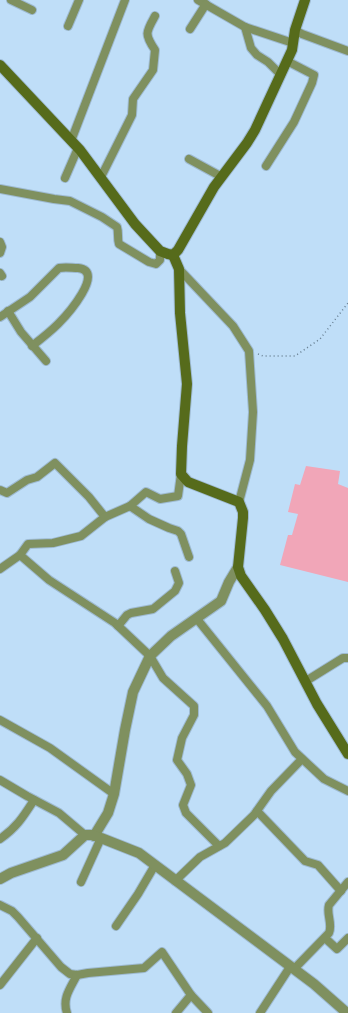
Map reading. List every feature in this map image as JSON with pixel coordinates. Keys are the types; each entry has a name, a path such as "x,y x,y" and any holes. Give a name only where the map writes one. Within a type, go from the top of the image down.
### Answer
{"main road":[{"path":"173,255 178,250 214,187 255,130 292,50 295,30 305,0"},
{"path":"0,65 75,144 135,224 160,250 173,255"},
{"path":"173,255 179,269 180,313 187,384 181,474 188,482 238,502 243,512 238,567 241,576 283,639 328,724 348,754"}],"street":[{"path":"11,0 32,10"},
{"path":"68,26 79,0"},
{"path":"64,178 125,0"},
{"path":"198,0 245,27 294,43"},
{"path":"190,29 206,4"},
{"path":"101,177 132,116 133,99 153,70 155,50 148,41 146,34 155,16"},
{"path":"245,27 251,48 281,75"},
{"path":"295,30 348,51"},
{"path":"266,166 294,122 312,83 314,75 287,61"},
{"path":"189,159 222,177"},
{"path":"0,189 54,200 70,201 83,206 117,227 119,244 149,262 156,264 160,260 160,250"},
{"path":"0,242 2,247 0,253"},
{"path":"0,317 30,297 59,268 64,267 83,269 87,272 89,277 80,296 59,324 32,346"},
{"path":"179,269 233,326 249,351 253,412 250,460 238,502"},
{"path":"8,311 20,332 46,361"},
{"path":"0,490 7,493 28,480 37,477 55,463 105,517"},
{"path":"0,569 20,555 28,544 53,543 81,536 105,517 130,506 146,492 160,499 178,496 181,474"},
{"path":"130,506 149,520 178,531 181,534 189,557"},
{"path":"20,555 49,580 118,626 150,656 163,678 194,706 194,715 182,738 177,760 187,774 191,785 183,805 186,813 219,846"},
{"path":"81,882 93,836 108,813 114,794 133,692 150,656 171,636 221,601 229,582 238,567"},
{"path":"118,626 127,615 153,609 175,591 179,583 175,570"},
{"path":"197,619 268,706 295,752 324,779 348,790"},
{"path":"306,682 343,658 348,658"},
{"path":"0,720 50,748 114,794"},
{"path":"175,881 200,858 225,843 254,815 271,791 302,758"},
{"path":"0,780 59,813 93,836 139,853 314,984 347,1013"},
{"path":"0,839 11,832 34,800"},
{"path":"257,811 305,861 318,865 341,891"},
{"path":"0,879 11,872 63,855 93,836"},
{"path":"116,926 138,894 154,865"},
{"path":"260,1013 292,968 325,938 330,930 327,910 329,905 348,882"},
{"path":"0,906 12,911 61,967 70,974 77,975 88,972 144,968 162,952 191,995 208,1013"},
{"path":"0,985 37,938"},
{"path":"325,938 337,949 348,938"},
{"path":"67,1013 64,1005 65,1000 77,975"},
{"path":"176,1013 191,995"}],"path":[{"path":"249,351 263,356 295,356 320,338 348,303"}],"shaded area":[{"path":"306,466 340,471 338,484 348,488 348,582 280,565 288,535 292,535 298,514 288,512 295,484 300,485"}]}
